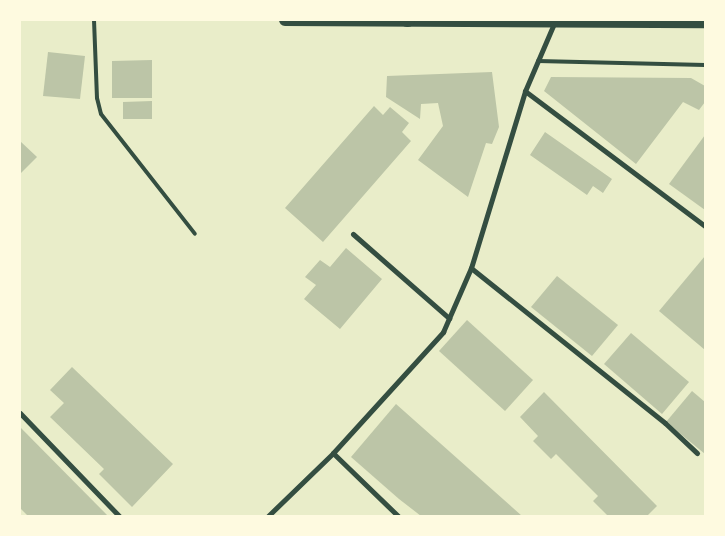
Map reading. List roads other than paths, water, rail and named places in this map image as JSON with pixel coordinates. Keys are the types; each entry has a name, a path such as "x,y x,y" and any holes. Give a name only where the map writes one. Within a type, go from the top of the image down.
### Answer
{"main road":[{"path":"285,20 705,22"}],"street":[{"path":"268,516 333,453 442,332 472,268 525,91 555,21"},
{"path":"525,91 705,226"},
{"path":"353,234 449,318"},
{"path":"472,268 665,423 697,453"},
{"path":"20,413 120,516"},
{"path":"333,453 398,516"}],"lane":[{"path":"94,20 97,98 101,114 195,234"},
{"path":"538,61 705,64"}]}
